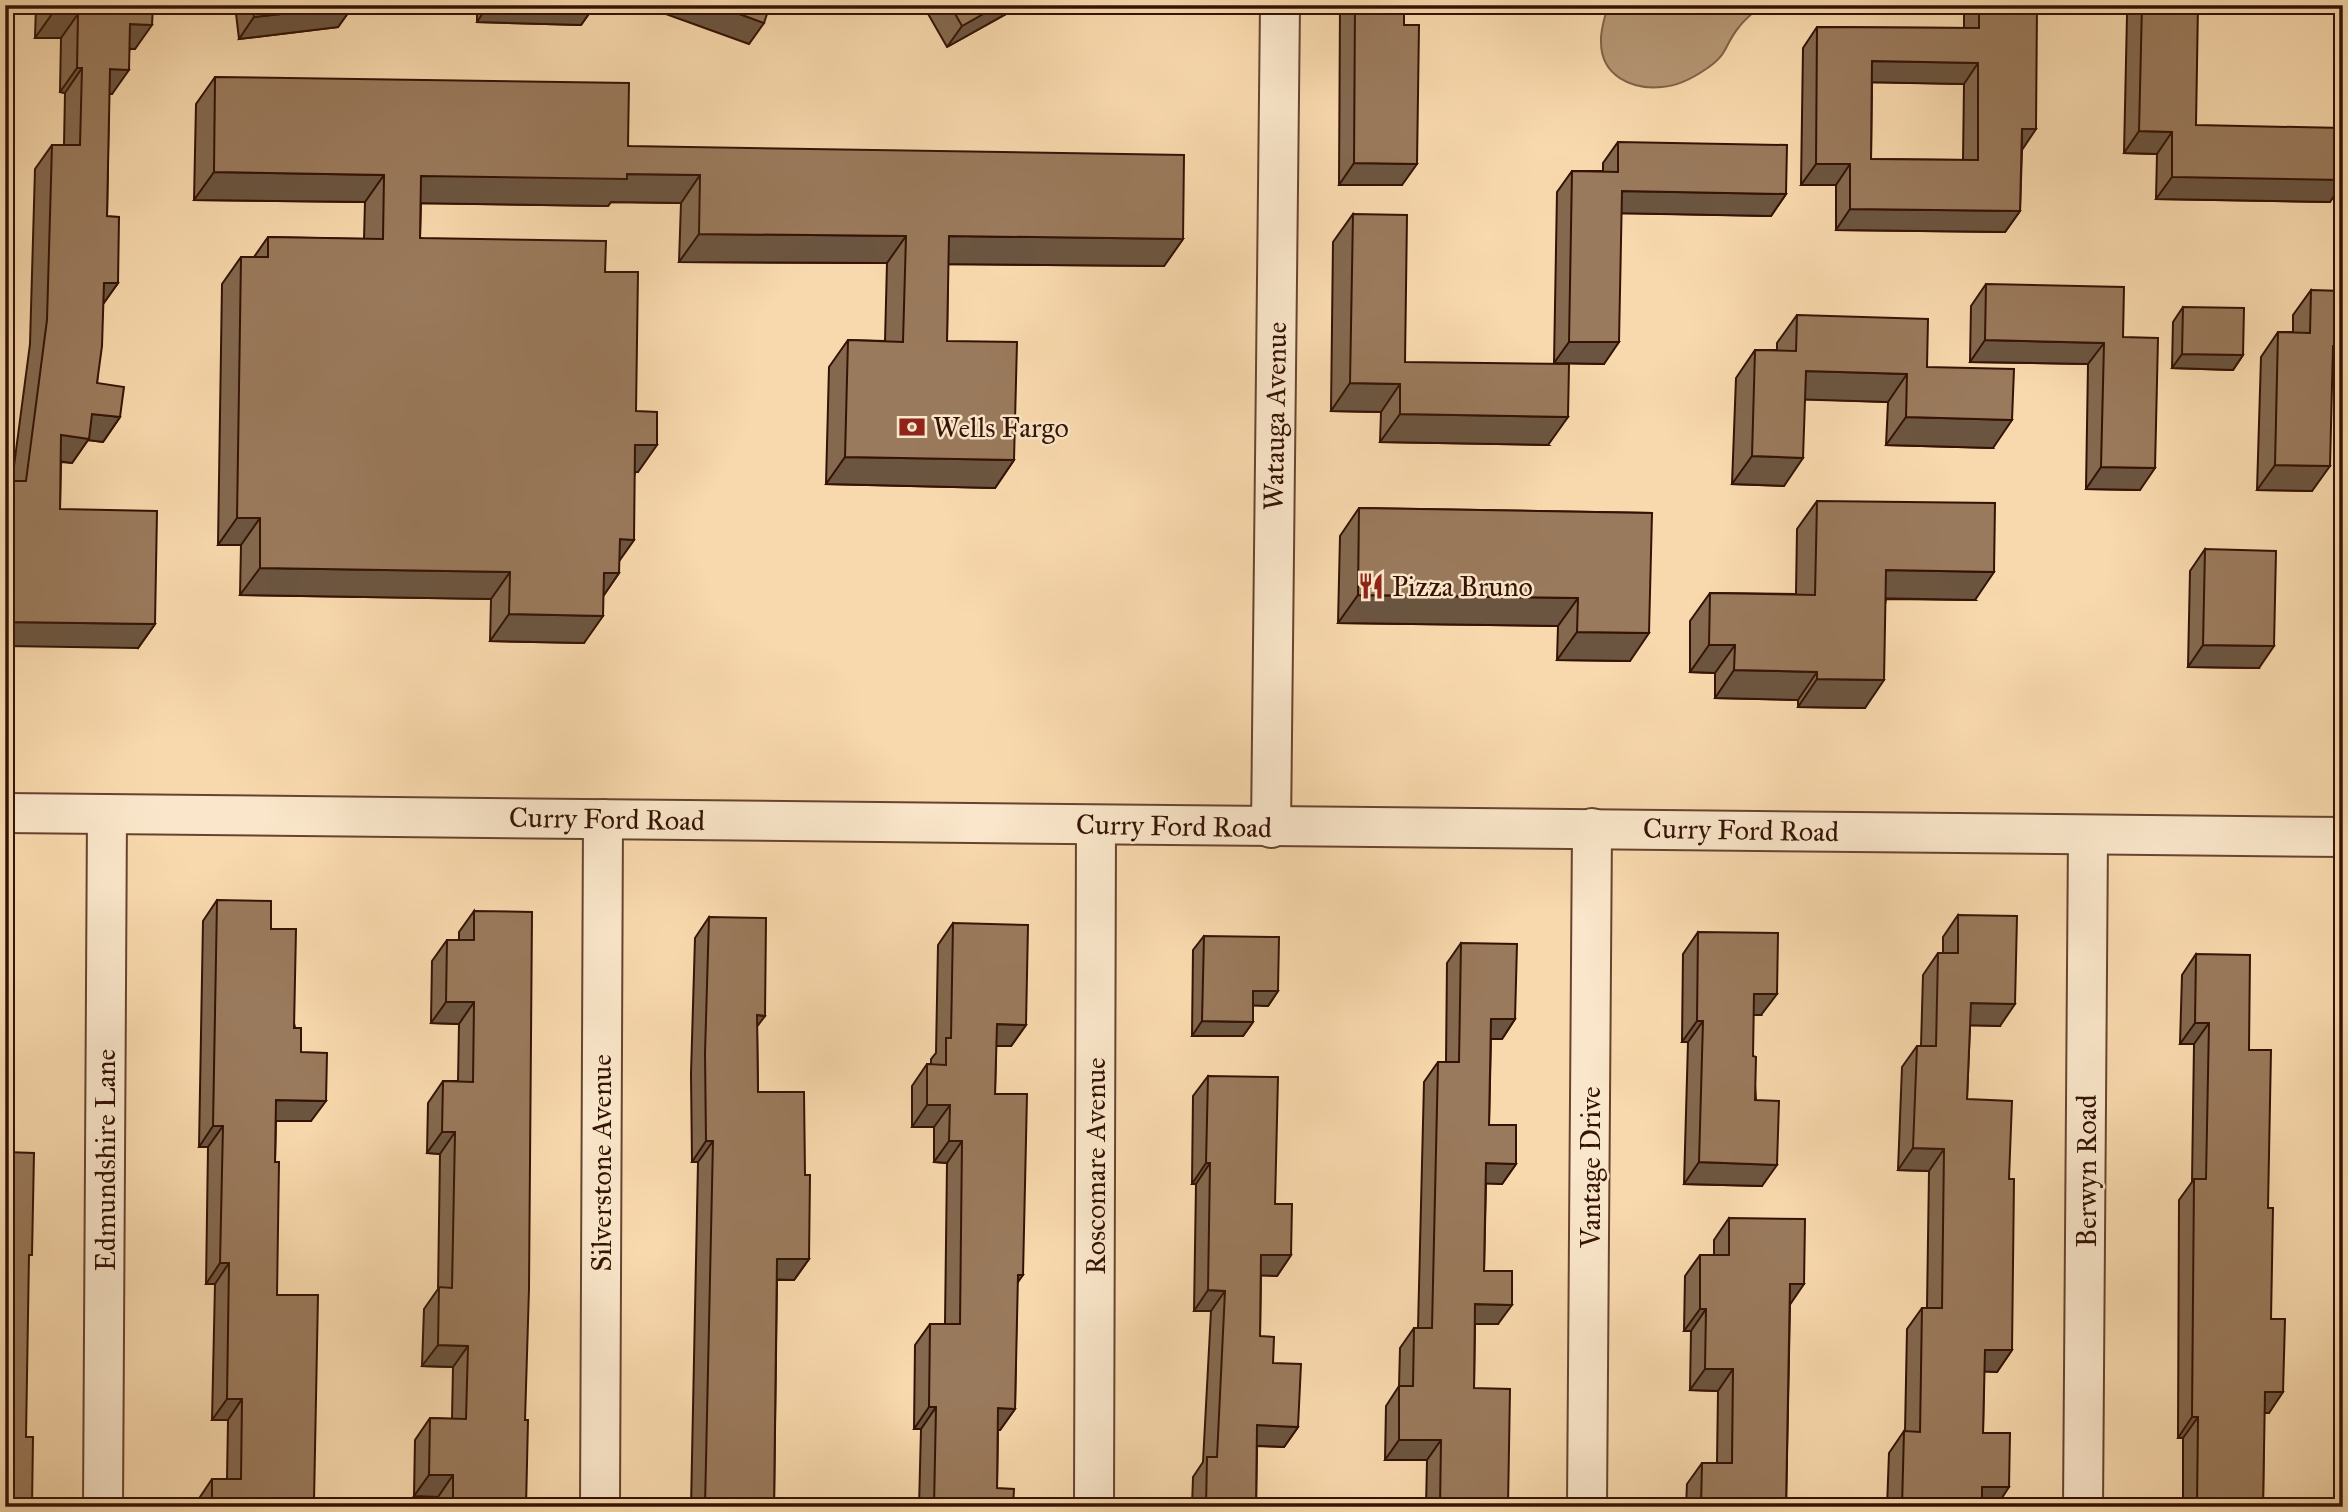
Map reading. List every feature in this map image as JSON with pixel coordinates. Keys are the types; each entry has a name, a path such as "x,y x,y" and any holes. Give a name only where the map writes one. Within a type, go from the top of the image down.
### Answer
{"street":[{"name":"Watauga Avenue","path":"1271,828 1280,5"},
{"name":"Curry Ford Road","path":"5,813 2343,837"},
{"name":"Edmundshire Lane","path":"103,1507 107,814"},
{"name":"Silverstone Avenue","path":"600,1507 603,819"},
{"name":"Roscomare Avenue","path":"1094,1507 1097,825"},
{"name":"Vantage Drive","path":"1587,1507 1592,828"},
{"name":"Berwyn Road","path":"2083,1507 2088,835"}],"shaded area":[{"path":"1608,5 1762,5 1741,24 1723,54 1713,64 1679,83 1651,87 1640,86 1620,78 1606,64 1601,38"}],"building":[{"path":"52,5 153,5 152,25 130,24 129,70 110,69 107,216 119,217 118,283 104,283 102,346 97,383 124,387 120,417 92,414 89,439 61,435 60,509 157,511 155,624 5,622 5,481 26,481 47,320 52,145 80,145 82,68 77,68 78,14 52,14"},
{"path":"252,5 353,5 353,6 254,17"},
{"path":"715,5 770,5 764,23"},
{"path":"950,5 999,5 962,26"},
{"path":"1355,5 1404,5 1404,25 1419,25 1417,164 1354,163"},
{"path":"1979,5 2037,5 2036,129 2022,129 2020,211 1850,209 1850,164 1816,164 1817,27 1979,28","holes":["1872,61 1978,63 1978,160 1871,159"]},
{"path":"2142,5 2198,5 2196,125 2343,128 2343,180 2172,177 2172,132 2139,131"},
{"path":"215,77 629,83 628,146 1184,155 1183,239 949,236 947,341 1017,342 1014,460 845,457 848,340 903,342 906,236 699,234 700,175 627,174 627,179 421,176 420,238 606,241 605,272 638,272 636,411 657,412 657,445 635,445 634,540 620,539 619,573 604,573 603,616 509,614 510,572 260,568 260,518 237,518 241,257 268,257 268,237 383,239 384,175 214,172"},
{"path":"1618,142 1787,145 1786,194 1622,191 1619,342 1569,342 1572,171 1618,172"},
{"path":"1353,214 1407,215 1405,362 1569,364 1568,417 1400,414 1400,384 1350,383"},
{"path":"1986,284 2124,287 2123,337 2158,338 2155,468 2101,467 2104,343 1985,340"},
{"path":"2311,290 2343,291 2343,346 2333,346 2330,466 2275,465 2278,332 2310,333"},
{"path":"2183,307 2244,308 2243,355 2182,354"},
{"path":"1797,315 1928,319 1927,367 2014,369 2012,420 1906,417 1907,374 1806,371 1803,458 1752,456 1755,350 1796,351"},
{"path":"1817,501 1995,503 1994,572 1886,570 1884,680 1817,679 1817,672 1734,670 1735,645 1709,645 1710,593 1815,595"},
{"path":"1359,508 1652,513 1649,633 1577,632 1578,598 1358,595"},
{"path":"2205,549 2276,551 2274,646 2203,645"},
{"path":"217,900 271,901 271,929 296,929 294,1028 301,1028 301,1052 327,1053 326,1101 276,1100 275,1162 279,1162 277,1295 318,1295 314,1501 286,1500 286,1507 212,1507 212,1479 241,1479 242,1399 227,1399 229,1263 220,1263 223,1126 213,1126"},
{"path":"474,911 532,912 526,1507 453,1507 453,1475 429,1475 430,1418 466,1419 468,1346 438,1345 439,1287 452,1288 455,1132 442,1132 443,1081 473,1082 474,1002 446,1002 447,940 474,940"},
{"path":"1958,915 2017,916 2015,1004 1971,1003 1967,1099 2012,1101 2009,1179 2014,1179 2012,1350 1985,1350 1983,1433 2010,1433 2009,1487 1982,1487 1982,1507 1902,1507 1904,1431 1920,1432 1922,1308 1942,1308 1944,1149 1913,1148 1917,1046 1936,1046 1938,953 1958,953"},
{"path":"709,917 766,918 765,1016 757,1015 758,1092 804,1092 805,1175 810,1175 809,1259 777,1259 774,1507 705,1507 713,1141 706,1141 705,1053"},
{"path":"953,923 1028,925 1026,1025 997,1024 995,1094 1027,1094 1023,1275 1018,1275 1015,1409 998,1408 997,1488 1014,1489 1013,1507 934,1507 936,1407 929,1407 930,1324 960,1324 962,1141 949,1141 950,1105 927,1105 927,1064 946,1065 946,1038 951,1038"},
{"path":"1698,932 1778,933 1777,994 1754,994 1753,1056 1756,1057 1755,1100 1779,1101 1777,1165 1699,1162 1703,1021 1697,1021"},
{"path":"1204,936 1279,937 1278,991 1253,991 1253,1022 1202,1021"},
{"path":"1461,943 1517,944 1515,1019 1491,1019 1489,1125 1516,1125 1516,1164 1486,1163 1484,1271 1512,1271 1512,1305 1475,1304 1474,1388 1510,1389 1508,1507 1440,1507 1441,1440 1399,1440 1399,1386 1413,1386 1414,1328 1432,1328 1438,1062 1459,1062"},
{"path":"2196,954 2250,955 2249,1050 2271,1050 2268,1208 2273,1208 2271,1319 2285,1319 2283,1392 2265,1392 2263,1507 2197,1507 2198,1417 2192,1417 2194,1179 2206,1179 2209,1023 2195,1023"},
{"path":"1208,1076 1278,1077 1275,1204 1292,1204 1291,1255 1261,1255 1260,1336 1274,1337 1273,1363 1301,1364 1298,1427 1257,1425 1256,1507 1206,1507 1207,1457 1217,1457 1225,1291 1208,1290"},
{"path":"5,1152 34,1153 32,1255 29,1255 26,1437 33,1437 32,1507 5,1507"},
{"path":"1729,1218 1805,1219 1804,1284 1790,1284 1786,1507 1701,1507 1702,1463 1732,1463 1733,1369 1705,1369 1706,1309 1700,1309 1700,1255 1729,1255"}],"place":[{"name":"Wells Fargo","path":"912,427"},
{"name":"Pizza Bruno","path":"1371,586"}]}
